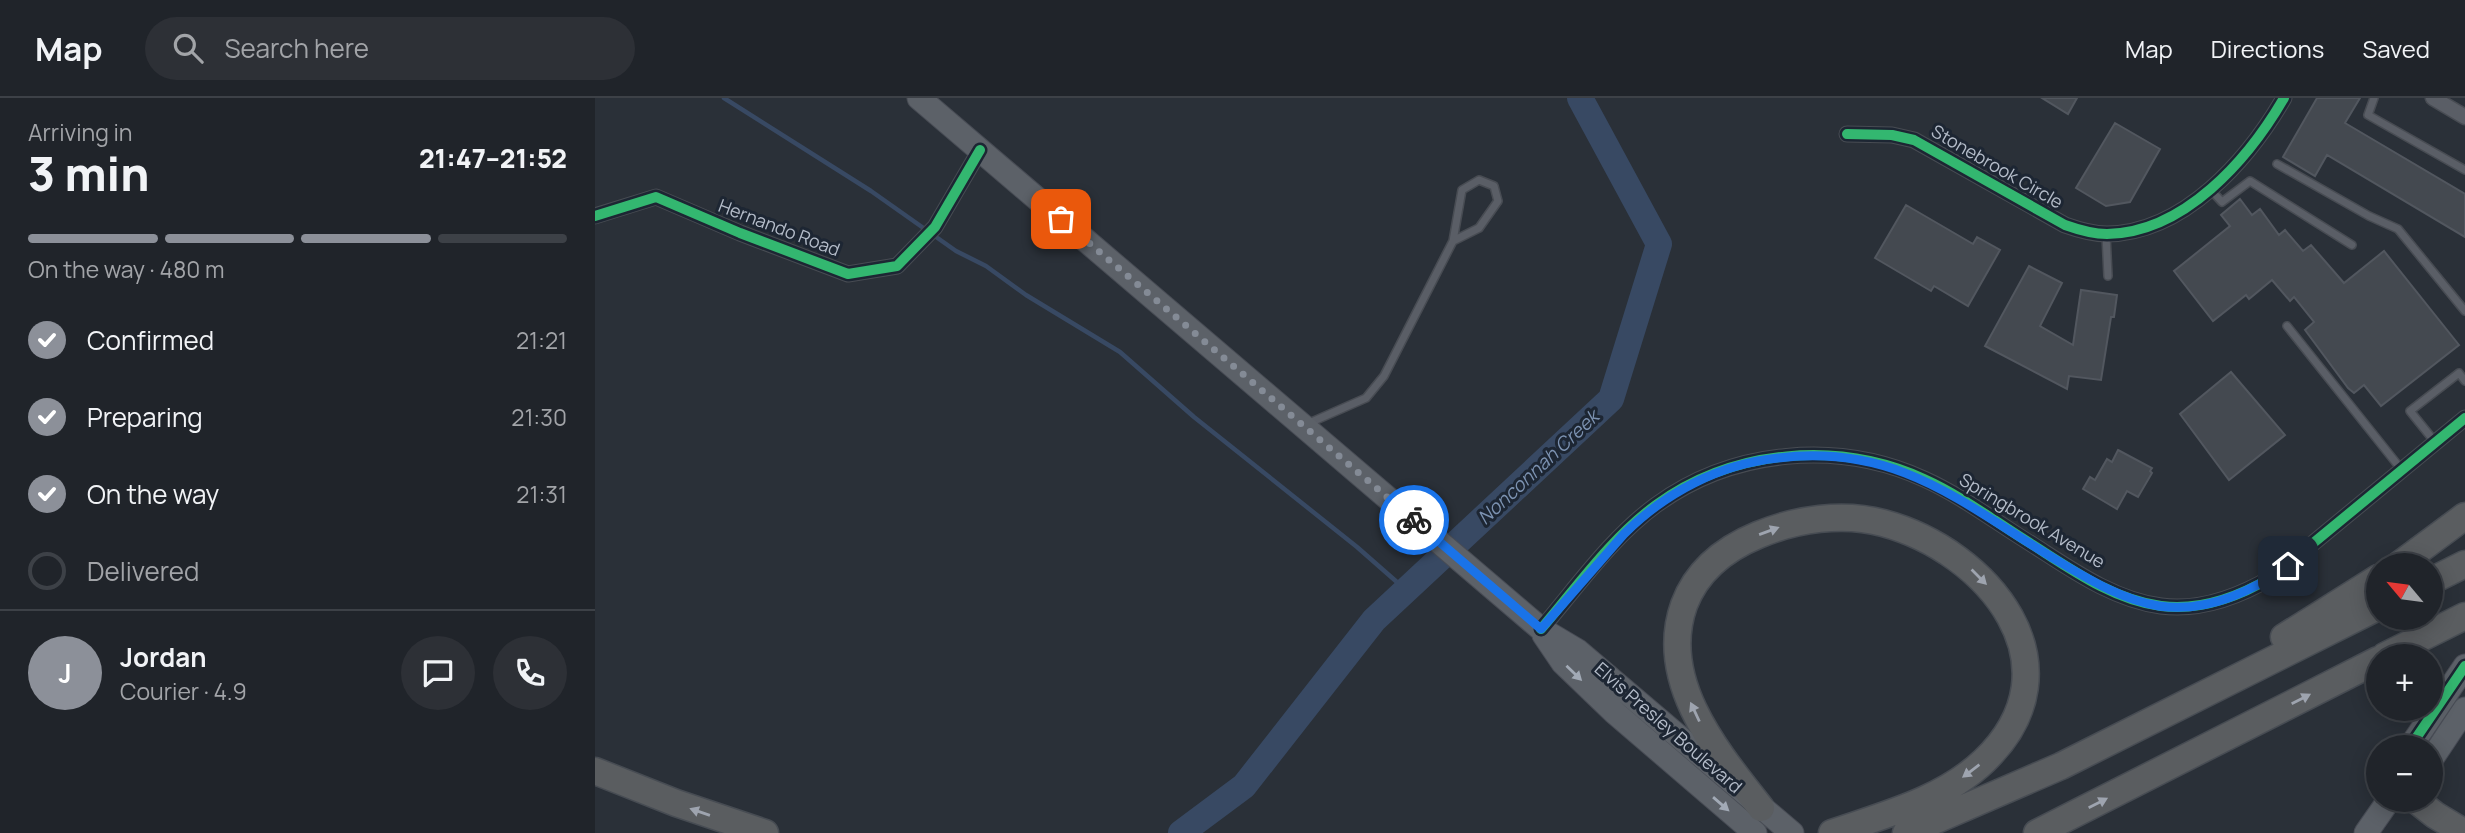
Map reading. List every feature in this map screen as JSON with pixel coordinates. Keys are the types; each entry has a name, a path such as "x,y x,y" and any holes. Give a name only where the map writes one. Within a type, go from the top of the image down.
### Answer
{"highway":[{"path":"2415,553 2465,516"},
{"path":"1758,821 1706,733 1686,692 1677,650 1679,626 1688,595 1707,566 1738,545 1770,530 1797,522 1824,519 1880,522 1933,542 1978,575 2013,618 2022,638 2027,661 2024,696 2003,739 1984,761 1955,783 1921,801 1832,833"},
{"path":"2443,575 2465,564"},
{"path":"2140,727 2366,586"},
{"path":"1906,833 2061,765 2366,613"},
{"path":"2409,644 2465,616"},
{"path":"2037,833 2366,666"},
{"path":"599,772 765,833"},
{"path":"2432,812 2465,833"}],"main road":[{"name":"Elvis Presley Boulevard","path":"919,98 1541,629 1578,651 1758,821 1791,833"},
{"path":"2418,735 2465,666"},
{"path":"2443,742 2465,709"},
{"path":"2366,833 2381,812"}],"street":[{"name":"Stonebrook Circle","path":"1847,134 1892,135 1914,140 2047,216 2088,232 2106,234 2148,227 2171,217 2210,188 2249,149 2284,98"},
{"path":"2433,98 2465,117"},
{"name":"Hernando Road","path":"595,216 656,197 740,233 848,274 897,266 935,227 980,150"},
{"name":"Springbrook Avenue","path":"1541,629 1624,534 1656,505 1692,484 1726,469 1765,459 1825,455 1894,467 1938,486 2102,586 2149,604 2175,607 2224,599 2272,577 2465,418"}],"lane":[{"path":"2374,98 2368,115 2465,170"},
{"path":"2277,164 2369,216 2398,229 2465,312"},
{"path":"1303,426 1366,398 1384,376 1453,241 1462,190 1479,180 1494,186 1498,201 1479,228 1453,241"},
{"path":"2210,188 2222,202 2250,181 2352,245"},
{"path":"2106,234 2108,276"},
{"path":"2287,326 2401,469"},
{"path":"2435,442 2410,411 2459,373 2465,380"}],"building":[{"path":"2042,98 2077,98 2068,114"},
{"path":"2317,98 2360,98 2345,123 2465,194 2465,237 2327,155 2315,176 2283,157"},
{"path":"2115,123 2160,149 2130,202 2106,206 2076,188"},
{"path":"2240,199 2252,215 2260,209 2279,235 2285,230 2303,251 2311,245 2344,283 2384,251 2459,345 2381,406 2364,385 2354,393 2348,388 2305,330 2314,322 2294,297 2290,301 2272,280 2249,299 2246,295 2213,321 2174,271 2230,226 2221,215"},
{"path":"1906,205 1973,244 1977,237 2000,250 1968,306 1934,286 1931,291 1875,258"},
{"path":"2029,266 2062,283 2040,326 2073,345 2081,290 2117,295 2101,380 2069,376 2067,389 1985,346"},
{"path":"2231,372 2285,435 2229,480 2180,414"},
{"path":"2118,450 2152,468 2152,473 2138,497 2127,491 2117,509 2083,489 2090,477 2095,480 2107,459 2112,462"}],"waterway":[{"path":"724,98 871,191 956,251 986,266 1026,295 1120,352 1194,417 1357,547 1406,590"},
{"name":"Nonconnah Creek","path":"1181,833 1244,786 1374,620 1611,399 1659,244 1580,98"}],"cycle path":[{"path":"1847,134 1892,135 1914,140 2065,225 2107,234 2135,230 2162,221 2211,189 2252,145 2284,98"},
{"path":"595,216 656,197 740,233 848,274 897,266 935,227 980,150"},
{"path":"1541,629 1609,548 1656,505 1686,486 1718,472 1787,456 1822,455 1857,459 1924,479 1952,493 2094,583 2144,603 2176,607 2219,601 2272,577 2465,418"},
{"path":"2418,735 2465,666"}],"way so far":[{"path":"1061,219 1414,520"}],"route":[{"path":"1414,520 1541,629 1624,534 1656,505 1692,484 1726,469 1765,459 1807,455 1878,463 1924,479 2087,578 2119,594 2149,604 2175,607 2207,604 2241,594 2288,566"}]}
